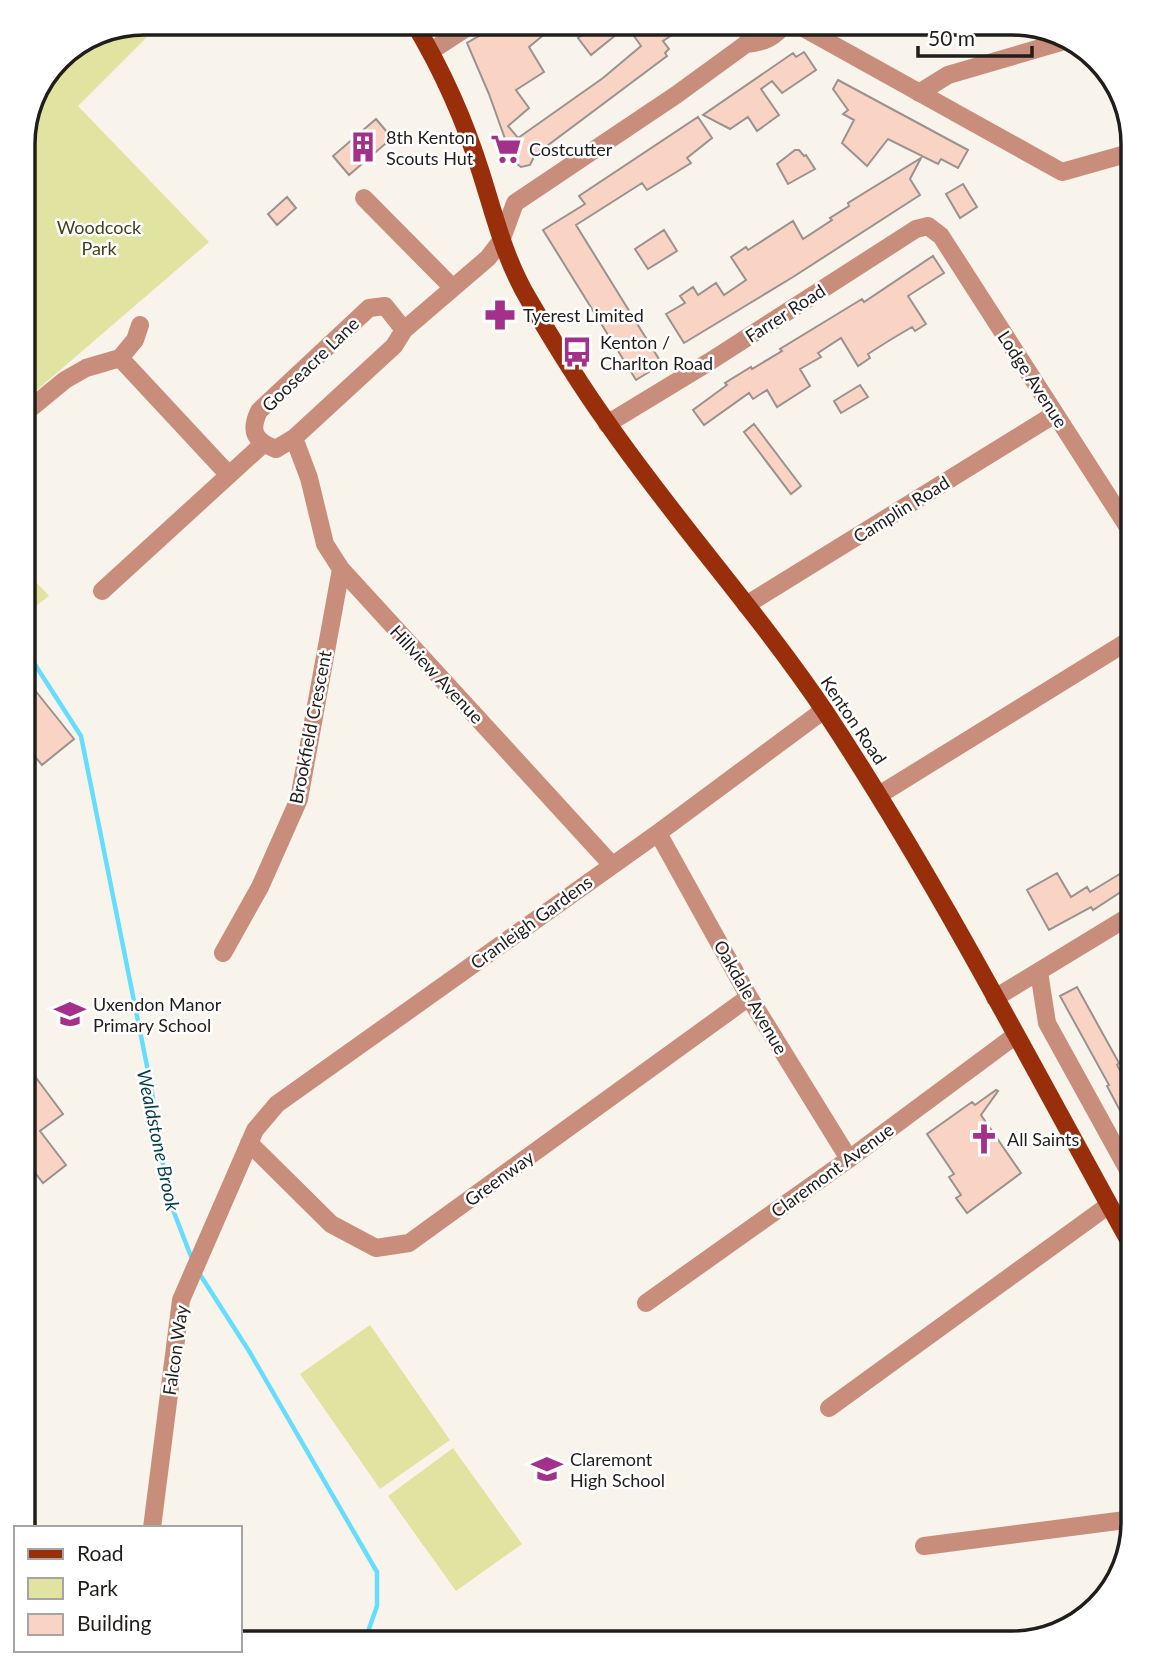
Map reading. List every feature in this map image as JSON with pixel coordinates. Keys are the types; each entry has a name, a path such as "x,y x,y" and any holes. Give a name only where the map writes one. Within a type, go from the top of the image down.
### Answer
{"main road":[{"name":"Kenton Road","path":"421,35 451,94 481,173 501,241 515,277 607,424 824,710 879,795 1121,1226"}],"street":[{"path":"431,51 456,35"},
{"path":"102,591 228,474 270,447 294,438 394,346 404,330 488,258 501,241 515,203 676,96 746,44 751,35"},
{"path":"746,44 764,42 774,35"},
{"path":"816,35 1062,172 1121,155"},
{"path":"919,93 948,75 1053,44"},
{"path":"364,198 452,287"},
{"name":"Lodge Avenue","path":"928,226 941,236 1121,516"},
{"name":"Farrer Road","path":"607,424 916,229 928,226"},
{"name":"Gooseacre Lane","path":"270,447 254,433 254,422 259,411 369,307 386,306 404,330"},
{"path":"35,405 65,380 86,368 120,358 135,340 139,325"},
{"path":"120,358 228,474"},
{"name":"Camplin Road","path":"746,605 1055,414"},
{"name":"Hillview Avenue","path":"294,438 309,478 325,544 341,569 612,865"},
{"path":"270,447 301,462"},
{"name":"Brookfield Crescent","path":"223,953 260,887 299,799 341,569"},
{"path":"879,795 1121,645"},
{"name":"Cranleigh Gardens","path":"249,1143 255,1130 277,1104 659,833 824,710"},
{"name":"Oakdale Avenue","path":"659,833 749,997 849,1159"},
{"path":"995,998 1121,921"},
{"path":"1039,972 1047,1023 1121,1157"},
{"name":"Greenway","path":"249,1143 331,1224 376,1248 409,1243 749,997"},
{"name":"Claremont Avenue","path":"646,1303 849,1159 1016,1035"},
{"name":"Falcon Way","path":"152,1526 181,1300 249,1143"},
{"path":"829,1408 1109,1205"},
{"path":"924,1546 1121,1521"}],"green space":[{"name":"Woodcock Park","path":"149,35 78,106 209,242 35,392 35,136 46,96 57,77 89,50 129,36"},
{"path":"35,581 49,596 35,607"},
{"path":"370,1325 450,1440 380,1489 300,1374"},
{"path":"453,1448 522,1544 456,1591 388,1496"}],"building":[{"path":"481,35 544,35 529,47 544,72 516,90 529,108 508,126 518,138 603,78 641,46 633,35 672,35 663,41 669,49 665,53 667,56 535,155 530,165 521,167 513,161 467,43"},
{"path":"582,35 616,35 591,55 578,38"},
{"path":"804,52 816,70 782,93 772,81 761,89 779,115 757,131 748,117 730,129 703,115 793,53 796,57"},
{"path":"838,80 968,150 958,168 941,159 938,164 888,139 867,166 842,143 854,120 843,114 848,110 833,89"},
{"path":"698,117 712,138 687,158 691,163 647,190 642,183 576,225 662,364 636,380 543,230 585,204 579,196"},
{"name":"8th Kenton Scouts Hut","path":"376,119 392,138 349,175 333,156"},
{"path":"795,150 806,155 815,169 788,184 777,164"},
{"path":"921,158 910,179 920,195 684,343 666,314 685,303 680,296 693,287 698,295 716,283 724,295 746,280 731,257 746,247 748,250 793,221 803,239 832,220 830,218 849,206 848,203"},
{"path":"963,184 977,207 960,218 946,194"},
{"path":"287,197 296,208 277,225 268,214"},
{"path":"664,230 677,251 648,269 635,249"},
{"path":"933,256 944,273 908,296 926,324 915,331 912,327 890,340 868,354 870,358 858,366 841,338 818,353 821,357 800,369 810,386 777,407 767,390 753,399 749,393 704,425 693,410 727,385 725,383 782,351 780,349 862,299 864,302"},
{"path":"860,385 868,397 841,413 834,401"},
{"path":"754,424 801,486 791,494 744,432"},
{"path":"35,690 74,739 42,765 35,757"},
{"path":"1057,873 1071,897 1087,887 1090,892 1121,873 1121,892 1093,910 1091,907 1049,930 1027,890"},
{"path":"1077,987 1119,1063 1121,1112 1107,1086 1109,1085 1060,996"},
{"path":"35,1076 63,1114 40,1131 66,1165 43,1183 35,1173"},
{"path":"998,1091 981,1115 1021,1173 967,1213 956,1198 961,1195 949,1177 954,1174 927,1134 972,1102 975,1105"}],"waterway":[{"name":"Wealdstone Brook","path":"35,665 81,736 151,1086 168,1197 192,1259"},
{"name":"Wealdstone Brook","path":"199,1273 249,1351 377,1572 377,1606 368,1631"}],"place":[{"name":"8th Kenton Scouts Hut","path":"363,147"},
{"name":"Costcutter","path":"506,149"},
{"name":"Tyerest Limited","path":"500,315"},
{"name":"Kenton / Charlton Road","path":"577,352"},
{"name":"Uxendon Manor Primary School","path":"70,1014"},
{"name":"All Saints","path":"984,1139"},
{"name":"Claremont High School","path":"547,1469"}]}
